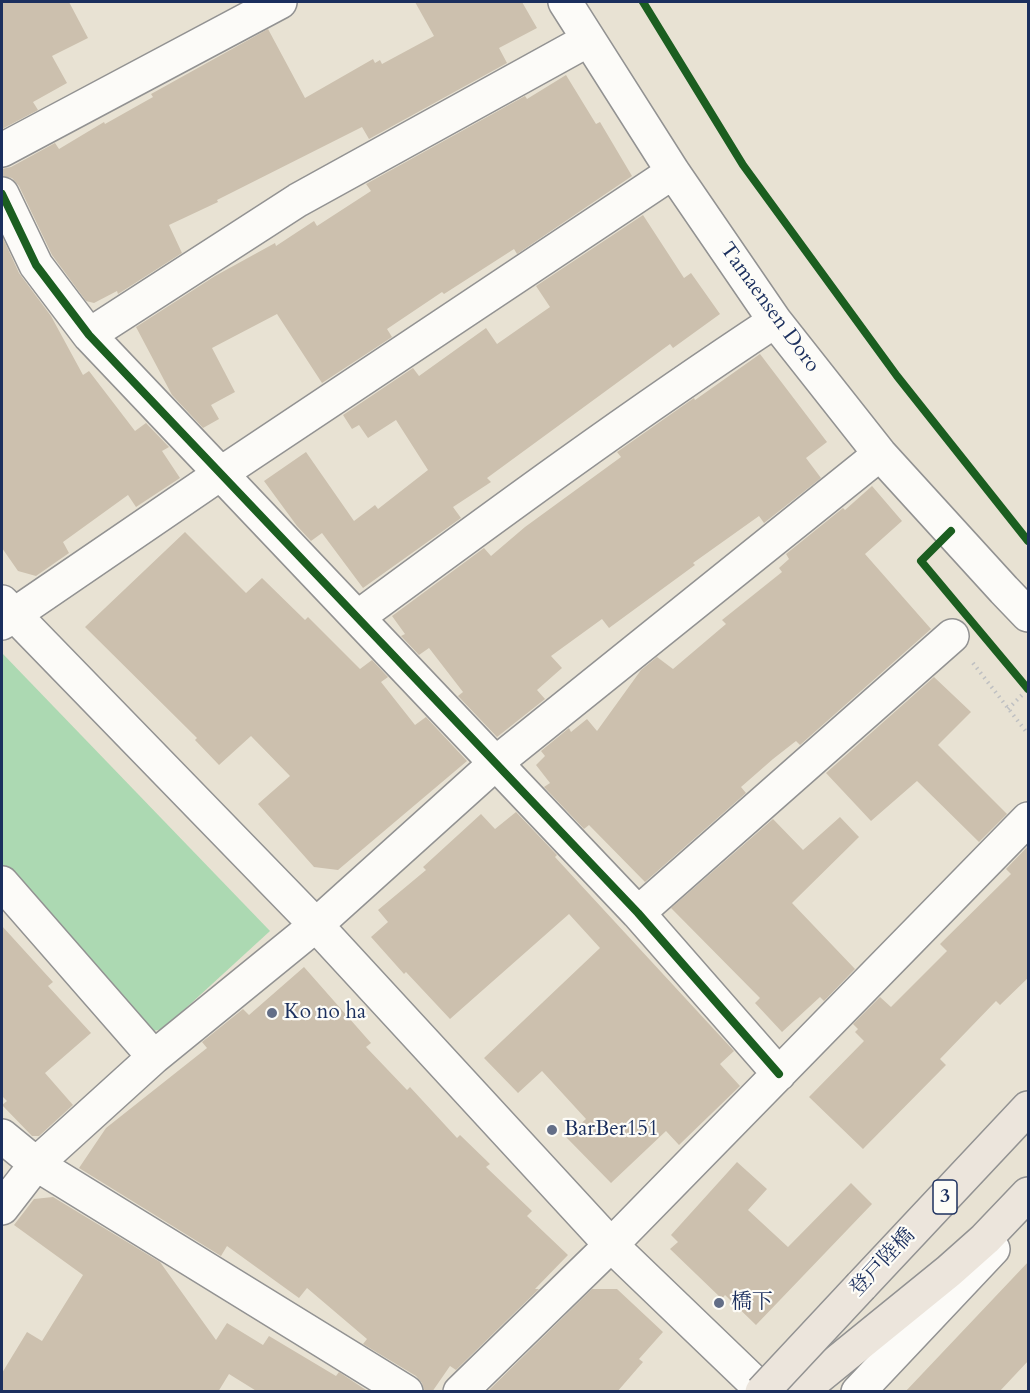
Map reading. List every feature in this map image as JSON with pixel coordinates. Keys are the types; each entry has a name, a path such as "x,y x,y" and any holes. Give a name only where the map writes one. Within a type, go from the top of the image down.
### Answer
{"main road":[{"name":"登戸陸橋","path":"756,1389 1029,1108"},
{"name":"登戸陸橋","path":"800,1392 949,1271 985,1239 1029,1194"}],"street":[{"path":"2,150 280,2"},
{"name":"Tamaensen Doro","path":"565,2 672,171 775,321 880,454 1029,615"},
{"path":"89,335 298,200 588,40"},
{"path":"672,171 220,474 6,614 316,925 611,1245 756,1389"},
{"path":"2,194 36,265 89,335 638,913 779,1074"},
{"path":"358,617 565,465 693,375 775,321"},
{"path":"2,1208 36,1164 154,1057 316,925 497,762 880,454"},
{"path":"638,913 952,636"},
{"path":"460,1392 611,1245 1029,819"},
{"path":"2,883 154,1057"},
{"path":"2,1136 36,1164 406,1392"},
{"path":"858,1392 1029,1211"}],"path":[{"path":"952,636 1029,734"},
{"path":"1008,709 1028,689 1021,680"}],"green space":[{"path":"2,653 270,931 163,1029 148,1032 2,864"}],"building":[{"path":"2,2 69,2 88,38 52,56 67,83 33,102 38,110 2,129"},
{"path":"415,2 522,2 537,28 499,48 507,63 369,139 362,127 169,225 182,253 118,294 117,291 94,303 86,301 52,255 19,186 12,178 2,176 2,169 11,167 55,143 59,149 104,122 105,124 153,97 151,94 268,29 305,98 373,59 375,63 380,60 382,64 434,36"},
{"path":"566,75 596,124 600,122 632,176 517,254 514,249 444,294 442,292 387,329 392,337 322,383 277,314 212,348 235,392 211,405 219,419 203,428 172,395 136,327 215,276 275,243 276,246 314,221 317,226 371,191 366,184 525,96 527,99"},
{"path":"643,215 684,278 691,273 720,314 673,348 670,344 487,478 491,482 453,507 461,518 363,588 322,533 311,541 264,481 306,452 354,521 375,505 378,509 428,470 396,420 368,438 359,425 352,429 343,415 413,368 419,376 486,328 497,344 550,307 536,286"},
{"path":"2,236 19,273 51,316 83,375 89,371 135,431 146,423 169,447 162,451 180,478 136,507 128,495 63,542 69,553 36,576 18,571 2,548"},
{"path":"760,354 827,442 806,458 821,478 764,523 759,516 693,563 695,565 609,628 602,619 551,656 562,668 537,690 545,699 497,737 458,696 463,692 429,648 419,655 401,636 405,634 392,616 484,548 491,556 525,527 621,457 617,452"},
{"path":"872,486 902,521 865,554 931,629 800,745 796,741 741,787 746,793 645,882 589,825 584,829 544,787 550,783 536,765 545,756 541,751 569,728 571,732 587,719 597,731 641,670 657,657 673,669 726,624 722,620 782,572 779,568 789,559 786,554 843,508 845,510"},
{"path":"185,532 246,593 262,578 305,620 308,617 360,669 372,660 388,677 381,682 415,725 426,717 467,761 338,870 314,867 258,804 290,776 251,736 219,765 195,740 197,738 85,627"},
{"path":"934,677 971,712 938,745 1007,814 979,842 917,781 871,821 826,773"},
{"path":"516,812 734,1051 720,1064 740,1086 679,1145 666,1131 611,1183 566,1137 586,1119 542,1071 518,1093 484,1058 600,948 569,914 450,1019 406,972 404,974 371,937 388,922 378,910 426,870 423,867 481,814 495,829"},
{"path":"840,817 859,837 792,903 855,969 824,1001 820,997 782,1032 755,1003 760,998 671,908 773,819 803,850"},
{"path":"1029,845 1029,977 1000,1005 996,1001 940,1059 946,1065 863,1149 809,1097 864,1041 855,1032 858,1029 853,1024 880,997 891,1007 947,951 940,944 1011,874 1006,869"},
{"path":"2,926 53,982 48,986 91,1033 45,1073 73,1105 39,1136 32,1136 2,1105 7,1101 2,1096"},
{"path":"304,967 371,1043 366,1047 407,1090 410,1087 457,1138 460,1135 490,1164 486,1167 532,1211 527,1216 568,1255 535,1289 539,1289 456,1370 450,1366 432,1392 425,1392 416,1376 363,1344 367,1339 307,1288 299,1298 227,1246 221,1256 79,1168 106,1128 207,1048 202,1042 243,1009 249,1015"},
{"path":"737,1162 767,1189 748,1210 788,1247 851,1183 872,1204 756,1325 725,1295 722,1299 670,1249 678,1242 671,1235"},
{"path":"53,1197 160,1262 216,1340 227,1323 263,1345 269,1336 336,1376 339,1372 369,1392 258,1392 229,1374 218,1392 2,1392 2,1373 27,1332 42,1341 83,1275 14,1225 34,1199"},
{"path":"1029,1261 1029,1360 999,1392 905,1392"},
{"path":"592,1289 617,1289 663,1332 639,1359 643,1362 617,1392 488,1391"}],"cycle path":[{"path":"643,2 743,165 897,376 1028,541"},
{"path":"2,194 36,265 89,335 638,913 779,1074"},
{"path":"951,531 921,561 1028,689"}],"place":[{"name":"Ko no ha","path":"272,1013"},
{"name":"BarBer151","path":"552,1130"},
{"name":"橋下","path":"719,1303"}]}
